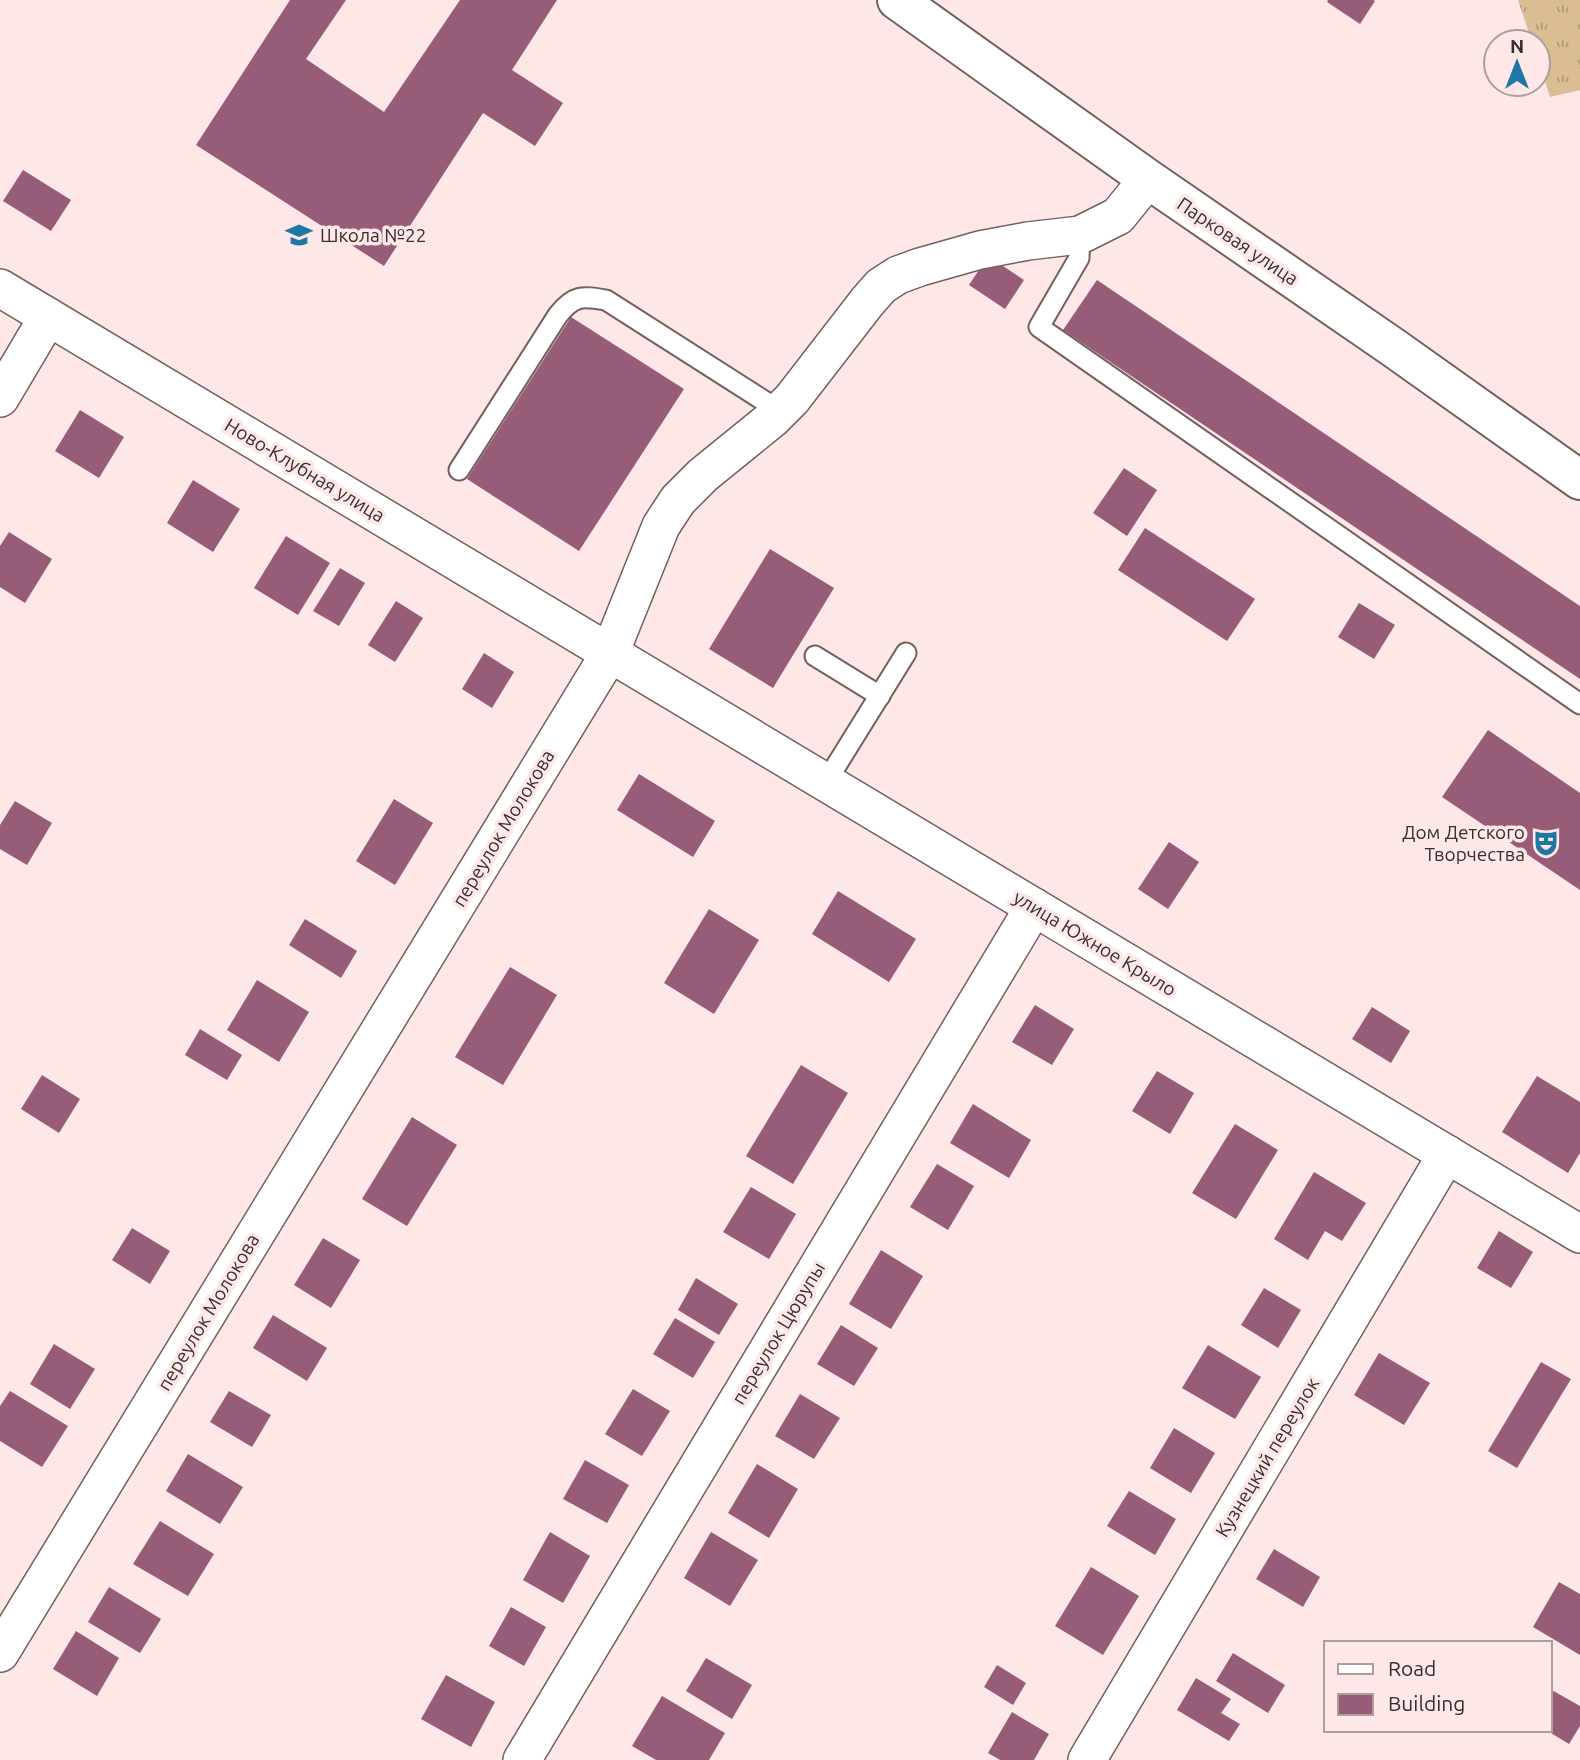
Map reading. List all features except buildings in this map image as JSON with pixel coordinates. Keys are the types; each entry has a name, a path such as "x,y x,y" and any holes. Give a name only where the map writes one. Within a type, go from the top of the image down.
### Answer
{"main road":[{"name":"Парковая улица","path":"897,0 1148,179 1580,480"}],"street":[{"name":"переулок Молокова","path":"0,1653 610,653 661,526 678,500 703,475 792,399 881,286 898,275 920,267 980,250 1028,241 1080,236 1118,216 1148,179"},
{"name":"Ново-Клубная улица","path":"0,288 610,653"},
{"path":"0,398 48,317"},
{"name":"улица Южное Крыло","path":"610,653 1580,1234"},
{"name":"переулок Цюрупы","path":"522,1760 1034,907"},
{"name":"Кузнецкий переулок","path":"1087,1760 1447,1154"}],"lane":[{"path":"1080,236 1079,258 1040,327 1580,704"},
{"path":"459,470 558,315 568,303 584,296 606,300 780,411"},
{"path":"826,782 906,653"},
{"path":"815,656 880,696"}],"green space":[{"path":"1518,0 1580,0 1580,90 1552,97 1552,28 1527,28"}],"place":[{"name":"Школа №22","path":"299,235"},
{"name":"Дом Детского Творчества","path":"1546,843"}]}
